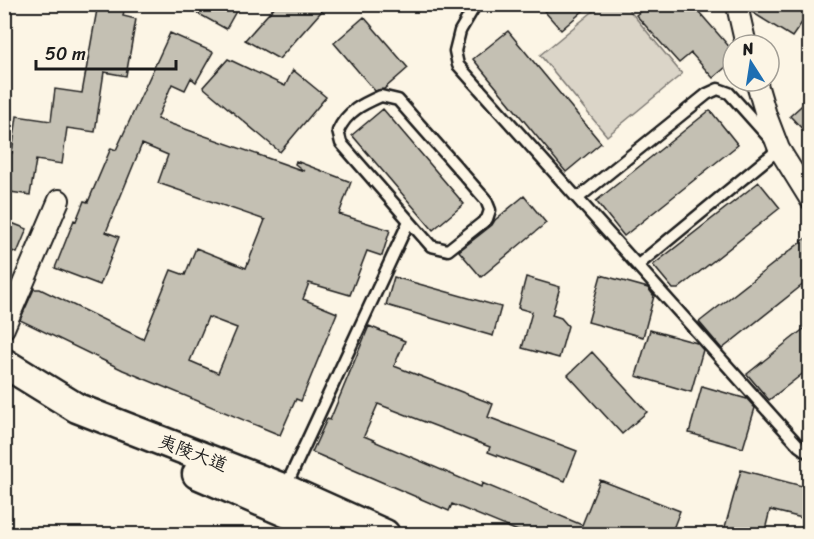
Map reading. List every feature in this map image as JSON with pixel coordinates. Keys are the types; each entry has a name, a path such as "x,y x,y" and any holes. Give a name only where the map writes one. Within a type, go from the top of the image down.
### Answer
{"main road":[{"name":"夷陵大道","path":"4,363 76,408 285,489 385,534"},
{"name":"夷陵大道","path":"4,379 70,420 336,534"}],"street":[{"path":"740,4 738,10 743,33"},
{"path":"760,93 779,149 810,199"},
{"path":"4,328 59,200"}],"lane":[{"path":"476,4 460,31 455,51 458,64 799,446 810,454"},
{"path":"578,198 707,94 718,89 729,93 779,149 638,265"},
{"path":"381,96 398,100 486,200 490,210 487,219 448,249 431,246 409,221 341,143 338,131 343,120 362,105 381,96"},
{"path":"285,489 409,221"}],"shaded area":[{"path":"602,4 625,5 682,74 607,136 540,55"}],"building":[{"path":"98,4 125,4 123,16 136,19 126,76 104,72 95,132 67,128 62,164 36,160 30,195 4,191 4,152 12,153 17,116 51,121 55,89 82,93"},
{"path":"181,4 240,4 226,29"},
{"path":"277,4 328,4 279,59 245,40"},
{"path":"538,4 591,4 561,30"},
{"path":"649,4 692,4 721,37 721,71 713,78 691,53 679,63 636,15"},
{"path":"752,4 810,4 810,11 792,37 750,11"},
{"path":"364,17 408,68 384,89 375,91 334,43"},
{"path":"508,31 601,143 566,172 473,59"},
{"path":"170,33 213,52 196,82 191,78 185,90 172,84 157,119 304,171 295,164 296,161 351,182 339,214 390,230 382,256 367,251 350,295 309,283 303,299 337,313 301,401 296,399 280,435 123,370 20,320 34,289 40,289 143,339 171,270 185,275 196,248 246,268 265,220 158,183 168,155 142,144 106,232 119,237 100,285 55,268 74,220 76,221 84,201 88,202 111,148 116,150","holes":["208,317 237,328 218,373 190,361"]},
{"path":"228,59 285,86 293,70 326,97 280,152 203,87"},
{"path":"810,98 810,137 790,116"},
{"path":"383,109 464,204 433,230 352,135"},
{"path":"710,110 738,145 624,236 596,201"},
{"path":"759,182 780,208 678,289 673,289 653,265"},
{"path":"524,196 546,223 481,277 459,251"},
{"path":"4,220 27,229 17,253 4,248"},
{"path":"810,235 810,279 722,349 699,322"},
{"path":"601,275 648,288 654,296 643,337 588,322"},
{"path":"394,277 501,307 493,336 386,305"},
{"path":"526,277 560,287 552,315 561,318 568,326 559,358 522,348 532,312 518,308"},
{"path":"810,324 810,368 769,400 747,374"},
{"path":"369,326 405,341 394,366 493,404 488,417 577,451 565,481 488,452 490,447 378,404 364,436 481,487 482,483 582,525 600,480 680,511 671,534 525,534 452,504 449,511 312,452 327,419 330,420"},
{"path":"650,330 697,343 703,350 691,392 636,376"},
{"path":"592,352 647,412 622,434 568,375"},
{"path":"702,386 747,399 755,408 743,448 689,433"},
{"path":"741,470 810,488 810,520 770,510 764,534 723,534"}]}
